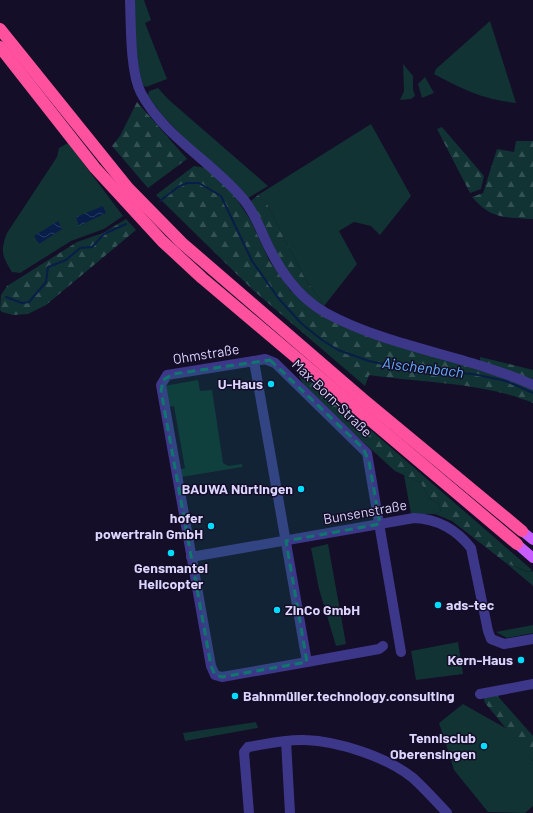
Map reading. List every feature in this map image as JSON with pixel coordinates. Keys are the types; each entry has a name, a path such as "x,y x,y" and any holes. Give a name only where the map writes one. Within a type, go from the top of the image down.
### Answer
{"highway":[{"path":"0,29 128,188 182,243 364,400 522,531"},
{"path":"0,47 95,168 162,241 202,278 517,544"}],"main road":[{"path":"522,531 533,540"},
{"path":"517,544 533,558"}],"street":[{"path":"130,0 135,72 141,93 166,125 246,201 280,270 297,291 312,304 326,313 388,339 533,385"},
{"name":"Max-Born-Straße","path":"254,361 265,359 275,363 363,448 369,461 401,652"},
{"name":"Ohmstraße","path":"254,361 286,541 307,662 222,677 215,674 211,666 161,385 167,375 254,361"},
{"name":"Bunsenstraße","path":"191,557 420,518 439,522 450,528 464,540 470,548 491,638 504,644 533,640"},
{"path":"307,662 379,649 383,646"},
{"path":"480,694 533,684"},
{"path":"249,813 244,752 248,748 286,741 305,740 336,744 357,750 385,762 412,777 447,813"},
{"path":"286,741 290,813"}],"highlighted area":[{"path":"270,360 363,448 369,461 380,524 286,541 307,662 222,677 215,675 211,666 161,391 163,380 173,374"}],"green space":[{"path":"134,0 144,0 151,20 145,23 167,79 146,87 142,85 138,64"},
{"path":"490,21 516,103 505,102 474,93 434,74 436,69"},
{"path":"403,64 413,76 413,89 415,96 411,99 400,100 404,91"},
{"path":"425,77 434,93 422,98 418,84"},
{"path":"158,88 169,100 268,186 248,198 185,139 162,115 148,96 149,91"},
{"path":"137,102 187,159 148,188 112,146 120,136"},
{"path":"371,124 411,196 380,235 371,226 354,222 339,231 357,264 324,306 303,275 267,204 258,195"},
{"path":"442,127 484,176 481,189 470,193 437,129"},
{"path":"516,141 533,141 533,219 507,217 493,214 486,210 472,197 483,193 497,149 514,152"},
{"path":"68,143 123,216 104,229 71,241 20,273 12,272 3,253 3,244 7,233 57,157 59,148"},
{"path":"194,166 206,168 230,189 251,221 269,260 290,290 308,306 472,368 525,385 533,389 533,403 514,396 473,387 369,375 365,386 254,291 156,195"},
{"path":"258,195 267,204 303,275 324,306 301,290 288,275 251,201"},
{"path":"126,219 136,230 46,305 28,314 13,315 0,310 1,295 7,286 77,242 103,233"},
{"path":"480,357 533,370 533,379 480,363"},
{"path":"299,376 322,388 532,570 529,572 506,563 452,521 435,514 441,511 439,504 429,498 421,483 395,471 306,390"},
{"path":"198,380 200,391 212,390 223,463 228,466 242,464 242,467 181,477 179,470 185,468 174,406 168,407 164,386"},
{"path":"404,475 421,483 429,498 439,504 441,511 435,514 411,514"},
{"path":"328,544 346,644 336,646 319,589 311,548"},
{"path":"506,563 528,572 533,571 533,586"},
{"path":"533,625 533,633 507,638 496,632"},
{"path":"458,642 463,674 416,680 411,651"},
{"path":"495,693 533,736 533,761 485,703 483,696"},
{"name":"Tennisclub Oberensingen","path":"463,704 509,730 533,761 533,806 525,813 488,812 454,770 439,723"},
{"path":"256,722 258,728 185,741 183,733"}],"water":[{"path":"103,206 106,213 79,226 76,217"},
{"path":"58,221 62,229 39,244 34,236"}],"waterway":[{"name":"Aischenbach","path":"160,201 178,187 187,183 199,183 221,196 252,261 279,299 302,324 322,340 338,350 369,361 405,369 473,374 506,381 533,393"},
{"name":"Aischenbach","path":"6,297 22,303 29,302 46,282 48,267 66,260 80,248 92,247 104,234 126,224"}],"place":[{"name":"U-Haus","path":"271,384"},
{"name":"BAUWA Nürtingen","path":"301,489"},
{"name":"hofer powertrain GmbH","path":"211,526"},
{"name":"Gensmantel Helicopter","path":"171,553"},
{"name":"ads-tec","path":"438,605"},
{"name":"ZinCo GmbH","path":"277,610"},
{"name":"Kern-Haus","path":"521,660"},
{"name":"Bahnmüller.technology.consulting","path":"235,696"},
{"name":"Tennisclub Oberensingen","path":"484,746"}]}
